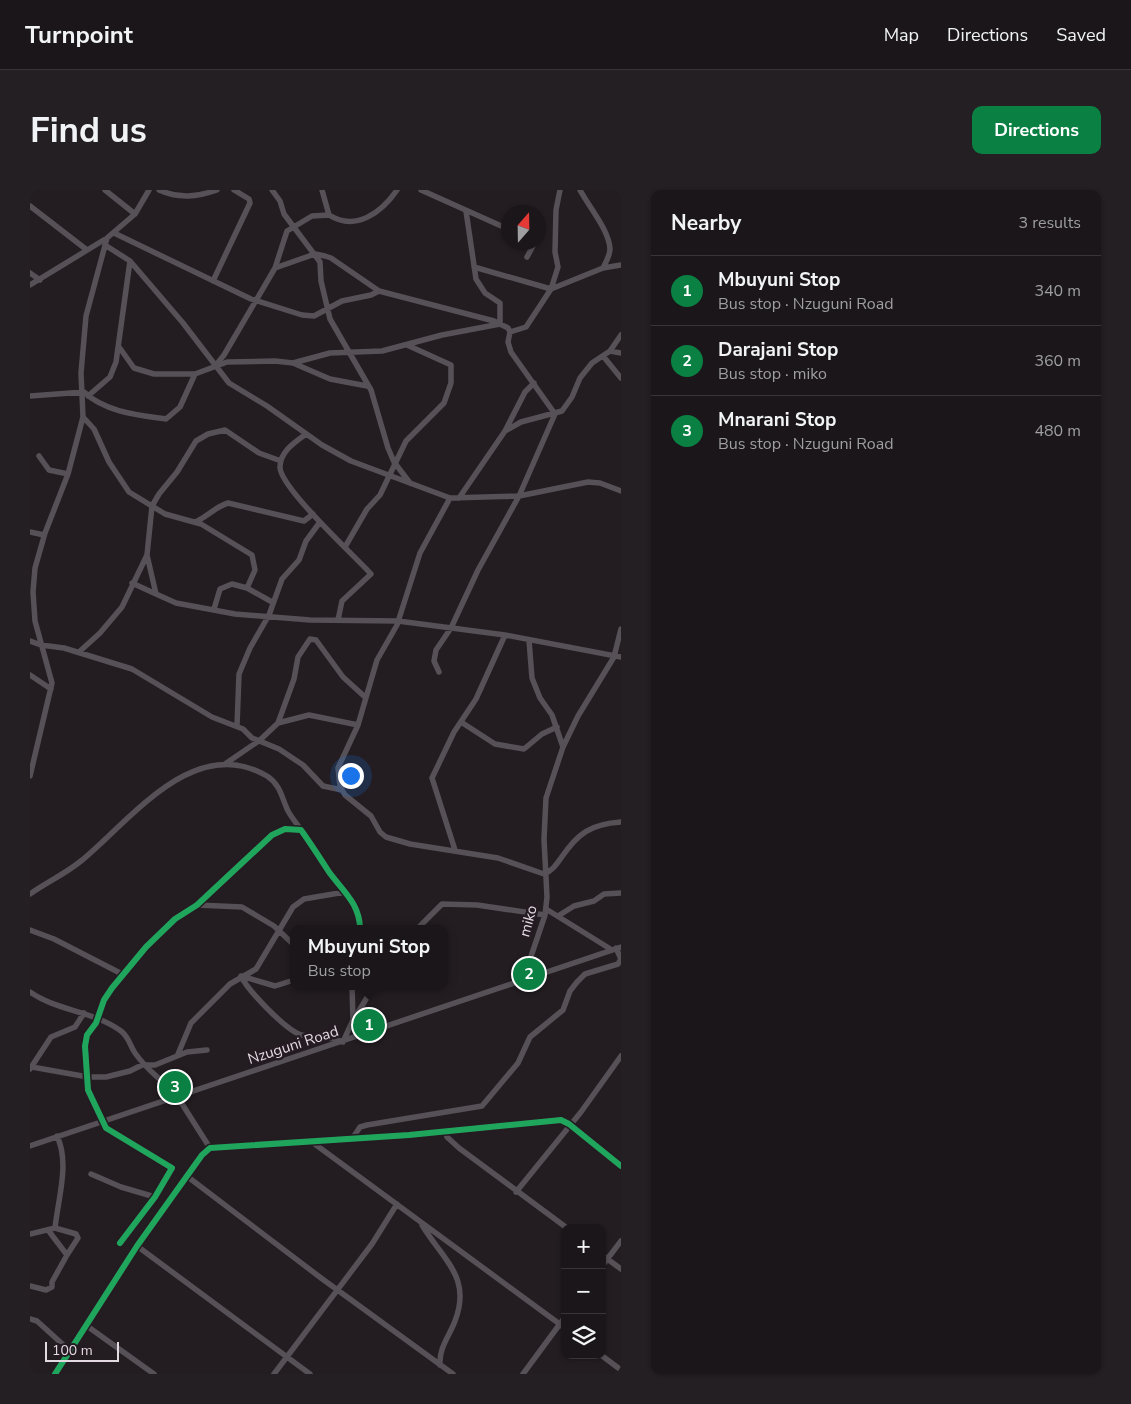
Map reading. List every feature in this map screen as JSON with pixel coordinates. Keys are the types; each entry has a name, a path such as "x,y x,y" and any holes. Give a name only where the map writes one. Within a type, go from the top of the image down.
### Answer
{"street":[{"path":"104,190 135,214"},
{"path":"30,285 107,238 135,214 149,190"},
{"path":"159,190 184,197 196,196 217,190"},
{"path":"212,280 250,201 234,190"},
{"path":"272,190 295,228 315,254 321,268 321,282 327,310 338,336 350,353 376,401 383,435 394,462 410,483"},
{"path":"322,190 330,215"},
{"path":"214,367 224,355 275,268 286,233 312,216 330,215 346,221 366,220 388,202 397,190"},
{"path":"422,190 466,212 501,226"},
{"path":"510,332 526,327 551,289 558,267 555,252 556,210 560,190"},
{"path":"580,190 599,221 609,246 609,253 603,268"},
{"path":"30,206 87,250"},
{"path":"466,212 475,276 481,288 501,304 500,324"},
{"path":"114,232 255,300 308,316 316,315 342,301 371,295 379,291"},
{"path":"30,776 33,756 51,689 50,669 35,621 32,592 35,568 44,535 68,474 83,417 86,394 81,373 86,316 107,238"},
{"path":"104,245 130,261 183,323 214,367 235,388 267,406 343,458 450,498 519,496 588,482 600,483 621,491"},
{"path":"527,257 531,250"},
{"path":"275,268 315,254 332,258 379,291 438,308 463,312 508,328 510,332 508,342 511,352 555,414"},
{"path":"30,396 86,394 110,378 119,346 130,261"},
{"path":"474,268 551,289 603,268 621,266"},
{"path":"30,273 40,280"},
{"path":"119,346 132,365 143,371 166,375 195,374 227,362 294,363 330,353 372,352 442,335 500,324"},
{"path":"505,431 521,422 562,411 568,404 580,378 588,368 610,351 621,335"},
{"path":"345,548 366,508 380,495 394,462 414,431 441,408 452,383 451,365 407,345"},
{"path":"610,351 621,353"},
{"path":"602,356 621,378"},
{"path":"294,363 330,379 367,386"},
{"path":"86,394 98,404 149,418 167,419 180,406 195,374"},
{"path":"459,498 505,431 525,392 534,384"},
{"path":"439,672 434,658 440,644 451,628 478,570 519,496 555,414"},
{"path":"83,417 94,429 109,462 121,482 134,495 171,517 195,522 221,535 252,555 255,570 247,588"},
{"path":"156,594 147,555 152,506 177,472 196,441 208,434 222,430 229,431 256,451 281,461"},
{"path":"306,434 288,448 281,461 280,471 282,479 371,576 342,601 338,620"},
{"path":"40,456 49,470 68,474"},
{"path":"450,498 412,570 398,620 377,660 358,725 338,768 337,776 342,790 350,800 371,816 380,832 386,837 420,846 498,858 544,874 553,868 577,838 592,826 621,822"},
{"path":"195,522 210,515 216,508 228,503 304,521 313,514"},
{"path":"237,726 239,674 250,648 269,615 272,602 282,579 298,560 306,541 320,522"},
{"path":"30,532 44,535"},
{"path":"79,652 118,613 147,555"},
{"path":"132,583 156,594 164,600 235,614 269,615 310,620 398,620 505,635 577,647 614,657 621,657"},
{"path":"214,609 218,591 223,586 232,584 247,588 272,602"},
{"name":"miko","path":"523,980 546,912 544,808 563,746 578,716 614,657 621,629"},
{"path":"455,850 432,782 434,773 461,722 476,699 505,635"},
{"path":"30,894 83,859 122,821 185,774 225,764 260,740 278,723 294,679 298,657 310,639 316,640 343,677 365,697"},
{"path":"529,640 532,678 557,727 563,746"},
{"path":"30,641 79,652 132,669 212,717 245,730 252,738 260,740 296,760 323,786 342,790"},
{"path":"30,675 51,689"},
{"path":"278,723 310,715 358,725"},
{"path":"461,722 499,745 524,750 542,734 557,727"},
{"path":"225,764 269,778 284,796 287,809 358,911 360,925"},
{"path":"120,1243 155,1197 172,1168 106,1128 90,1096 86,1040 98,1019 104,1000 122,974 164,930 197,905 274,833 291,828 301,830"},
{"path":"178,1054 191,1023 241,976 256,969 280,931 290,910 300,901 345,892"},
{"path":"558,916 574,906 594,901 604,894 621,893"},
{"path":"352,1139 360,1127 367,1125 482,1106 518,1063 530,1037 548,1020 563,1010 570,991 577,982 585,974 618,964 621,958 616,948 558,916 546,912 477,905 442,904 421,925"},
{"path":"197,905 240,906 280,931 290,941"},
{"path":"30,930 54,939 122,974"},
{"name":"Nzuguni Road","path":"30,1146 102,1120 343,1042 616,948"},
{"path":"241,976 275,986 290,981"},
{"path":"241,976 252,994 295,1032 308,1036 328,1036 343,1042 352,1020 371,990"},
{"path":"350,990 352,1020"},
{"path":"30,992 48,1002 98,1019 124,1034 135,1054 178,1095 210,1148"},
{"path":"84,1013 75,1027 51,1037 31,1068 88,1077 114,1075 145,1065 155,1065 178,1054 207,1050"},
{"path":"516,1192 569,1124 581,1112 621,1056"},
{"path":"54,1374 87,1326 137,1246 188,1177 202,1154 210,1148 352,1139 558,1120 569,1124 621,1166"},
{"path":"445,1131 447,1137 459,1148 561,1224"},
{"path":"57,1136 62,1163 52,1229 67,1255"},
{"path":"312,1142 561,1325"},
{"path":"91,1174 121,1187 155,1197"},
{"path":"188,1177 338,1290 454,1374"},
{"path":"274,1374 372,1244 396,1204"},
{"path":"421,1222 451,1265 462,1294 455,1320 441,1348 440,1365"},
{"path":"30,1234 52,1229 76,1234 78,1238 52,1282 52,1287 46,1290 30,1286"},
{"path":"606,1256 621,1240"},
{"path":"137,1246 310,1374"},
{"path":"606,1258 621,1269"},
{"path":"30,1319 37,1321 70,1351"},
{"path":"87,1326 154,1374"},
{"path":"523,1374 561,1327"},
{"path":"606,1358 621,1370"}],"cycle path":[{"path":"120,1243 155,1197 172,1168 106,1128 88,1090 85,1046 87,1035 96,1023 104,1000 112,988 146,947 175,919 197,905 272,835 285,829 301,830 354,905 360,925"},
{"path":"55,1374 137,1246 202,1155 210,1148 409,1135 561,1120 569,1124 621,1166"}],"place":[{"name":"Darajani Stop","path":"529,974"},
{"name":"Mbuyuni Stop","path":"369,1025"},
{"name":"Mnarani Stop","path":"175,1087"}]}
